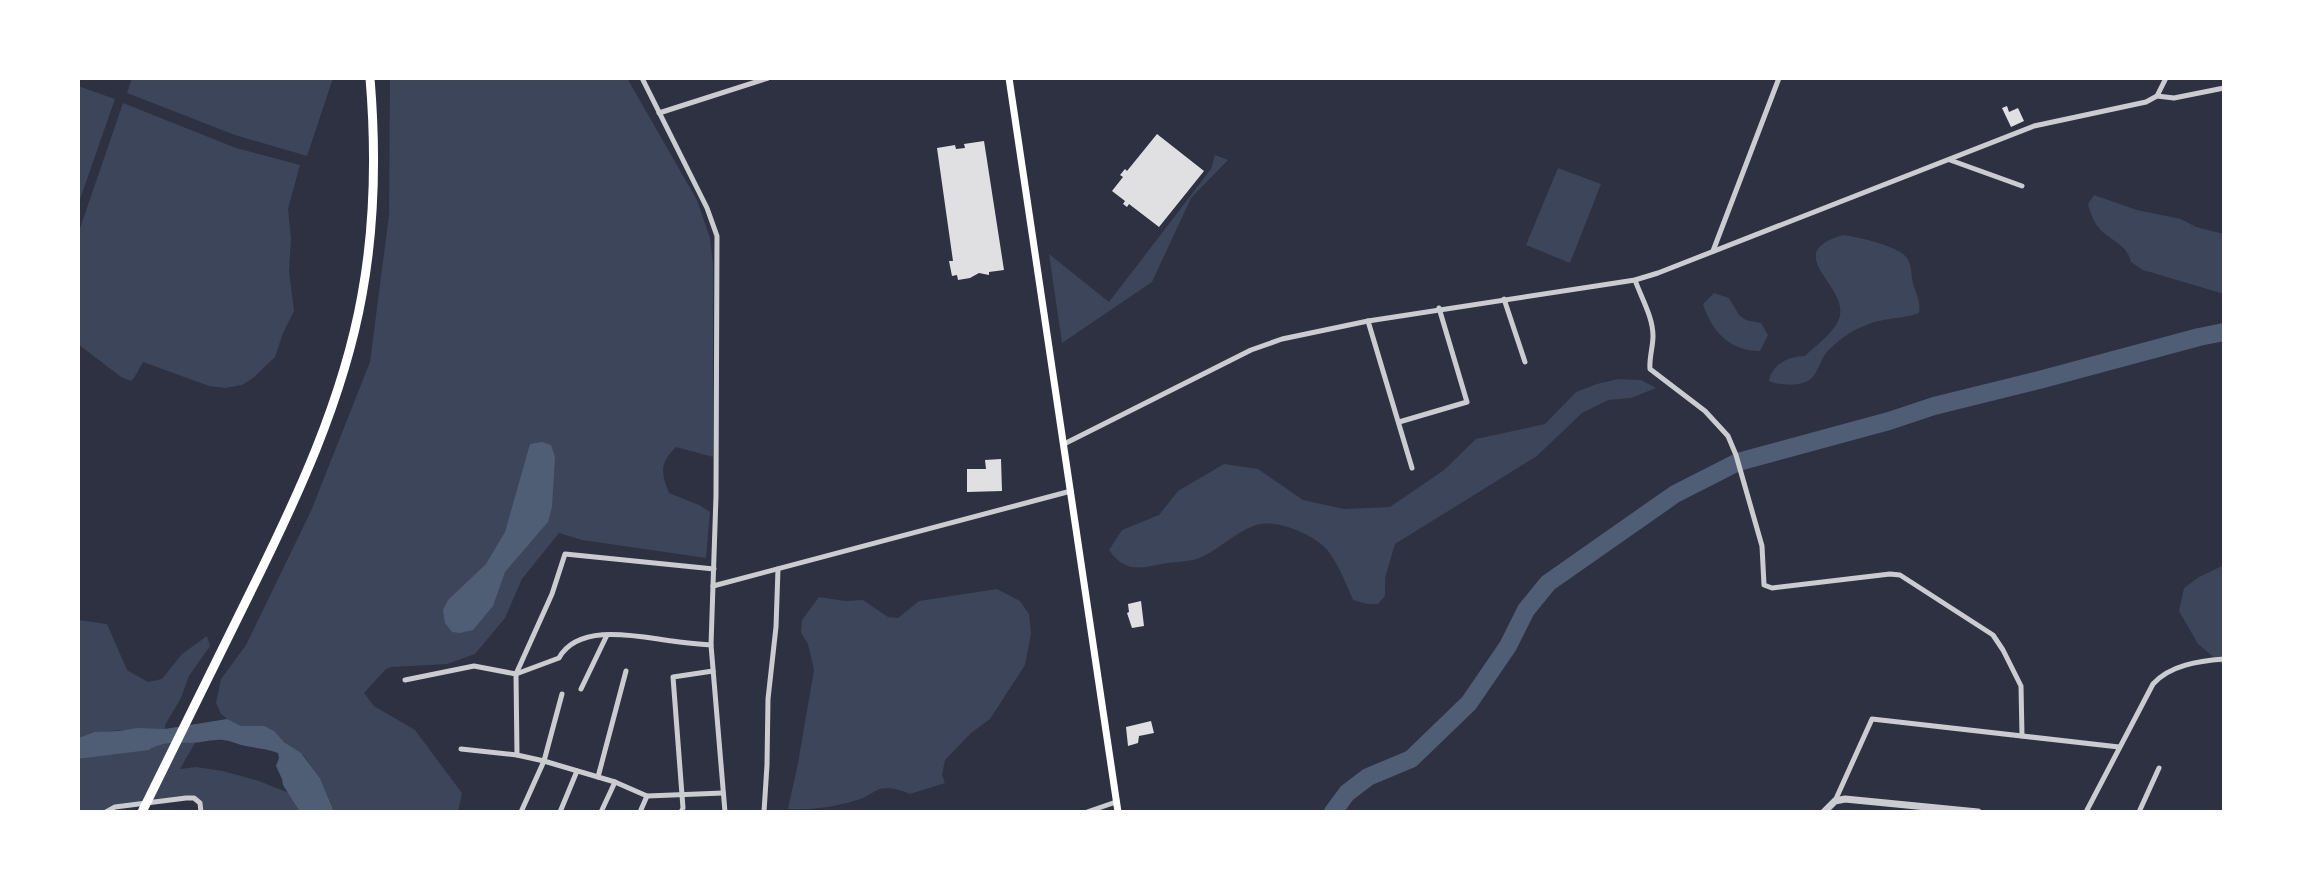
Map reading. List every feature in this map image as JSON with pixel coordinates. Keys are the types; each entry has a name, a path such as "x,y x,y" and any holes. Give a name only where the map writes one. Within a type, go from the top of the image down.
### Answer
{"highway":[{"path":"142,812 287,517 346,361 362,295 374,182 370,78"}],"main road":[{"path":"1009,78 1118,812"}],"street":[{"path":"642,78 707,208 717,236 711,645 725,812"},
{"path":"659,113 768,78"},
{"path":"1713,252 1779,78"},
{"path":"1064,444 1251,350 1282,339 1439,308 1635,280 2034,126 2146,102 2157,96 2166,78"},
{"path":"2157,96 2174,98 2224,88"},
{"path":"1949,160 2022,186"},
{"path":"1635,280 1651,323 1650,369 1705,411 1728,436 1762,546 1764,585 1772,588 1900,575 1993,635 2021,686 2022,736"},
{"path":"1504,299 1525,362"},
{"path":"1399,422 1467,402 1439,308"},
{"path":"1368,321 1412,468"},
{"path":"713,586 1071,491"},
{"path":"517,755 516,674 552,594 565,554 714,569"},
{"path":"764,812 768,699 776,627 778,569"},
{"path":"405,680 474,666 516,674 559,658 565,647 596,635 621,633 711,645"},
{"path":"581,689 607,634"},
{"path":"2086,812 2153,684 2161,675 2207,660 2224,659"},
{"path":"598,777 626,671"},
{"path":"681,812 673,677 713,671"},
{"path":"521,812 544,761 562,694"},
{"path":"1824,812 1835,801 1872,719 2119,747"},
{"path":"461,749 544,761 615,782 647,796 723,793"},
{"path":"2139,812 2159,768"},
{"path":"560,812 577,771"},
{"path":"601,812 615,782"},
{"path":"640,812 647,796"},
{"path":"106,812 115,807 194,798 200,803 201,812"},
{"path":"1835,801 1845,799 1978,812"},
{"path":"1087,812 1116,802"}],"shaded area":[{"path":"132,78 333,78 307,156 235,135 127,93"},
{"path":"390,78 627,78 697,200 710,238 713,264 713,457 676,447 663,468 669,493 710,512 706,558 582,540 559,533 522,579 505,618 475,654 447,664 391,667 364,693 374,706 415,730 462,793 458,812 334,812 320,778 304,756 262,726 241,726 231,722 221,714 216,703 221,679 246,645 311,511 370,362 389,215"},
{"path":"78,86 115,99 78,205"},
{"path":"123,103 236,148 300,165 288,209 291,239 289,271 294,311 275,357 242,385 225,388 209,386 143,362 131,381 121,377 78,344 78,234"},
{"path":"1215,155 1228,160 1191,198 1152,282 1062,343 1049,254 1109,302 1211,169"},
{"path":"1558,168 1601,184 1570,263 1526,245"},
{"path":"2094,195 2224,234 2224,294 2143,270 2131,262 2124,248 2101,230 2094,220 2088,204"},
{"path":"1843,235 1887,246 1907,258 1919,313 1878,321 1851,332 1828,350 1815,374 1806,382 1787,385 1769,381 1777,366 1787,359 1805,356 1829,334 1839,319 1840,307 1836,295 1816,261 1817,252 1825,243"},
{"path":"1714,293 1729,298 1739,315 1746,320 1761,323 1768,335 1760,351 1731,344 1717,331 1703,304"},
{"path":"1618,379 1641,380 1656,388 1631,398 1608,400 1582,413 1537,456 1395,544 1385,578 1385,596 1378,604 1353,600 1328,551 1314,539 1284,526 1256,525 1199,558 1146,567 1126,565 1109,550 1122,530 1159,515 1178,491 1224,464 1258,469 1303,500 1344,509 1390,507 1444,470 1476,439 1545,424 1576,392"},
{"path":"542,442 551,445 555,457 548,522 505,572 493,606 473,630 452,632 445,623 443,610 448,600 486,564 505,532 530,444"},
{"path":"2224,565 2224,666 2198,644 2179,611 2184,588"},
{"path":"997,589 1020,601 1029,614 1031,634 1025,665 990,719 971,733 945,760 942,775 945,783 910,794 884,788 836,806 788,809 814,670 808,644 801,633 802,620 819,597 863,600 888,617 898,618 919,601"},
{"path":"78,620 107,624 127,670 148,682 162,679 182,654 207,636 210,646 189,676 165,729 110,731 78,738"},
{"path":"227,719 241,726 264,726 301,753 320,778 334,812 300,812 283,785 276,766 278,753 225,740 169,743 149,750 78,759 78,738 95,732 165,729"},
{"path":"195,743 180,769 196,767 223,771 259,781 289,793 300,812 201,812 200,803 194,798 115,807 106,812 78,812 78,759 151,749 157,744"}],"building":[{"path":"2007,106 2009,112 2018,108 2024,121 2011,127 2002,108"},
{"path":"1157,134 1204,171 1159,227 1129,204 1127,207 1123,204 1125,201 1112,191 1123,177 1120,175 1125,169 1127,171"},
{"path":"984,141 1004,270 958,280 957,275 952,276 949,261 953,261 937,148 955,145 956,149 965,148 964,144"},
{"path":"1001,459 1002,491 967,492 967,469 986,469 985,460"},
{"path":"1141,601 1144,626 1132,628 1127,613 1128,604"},
{"path":"1151,721 1154,733 1139,736 1138,743 1128,746 1126,727"}],"waterway":[{"path":"1333,812 1347,793 1368,777 1411,759 1469,703 1508,646 1526,610 1548,583 1675,494 1738,462 1934,406 2224,332"}]}
